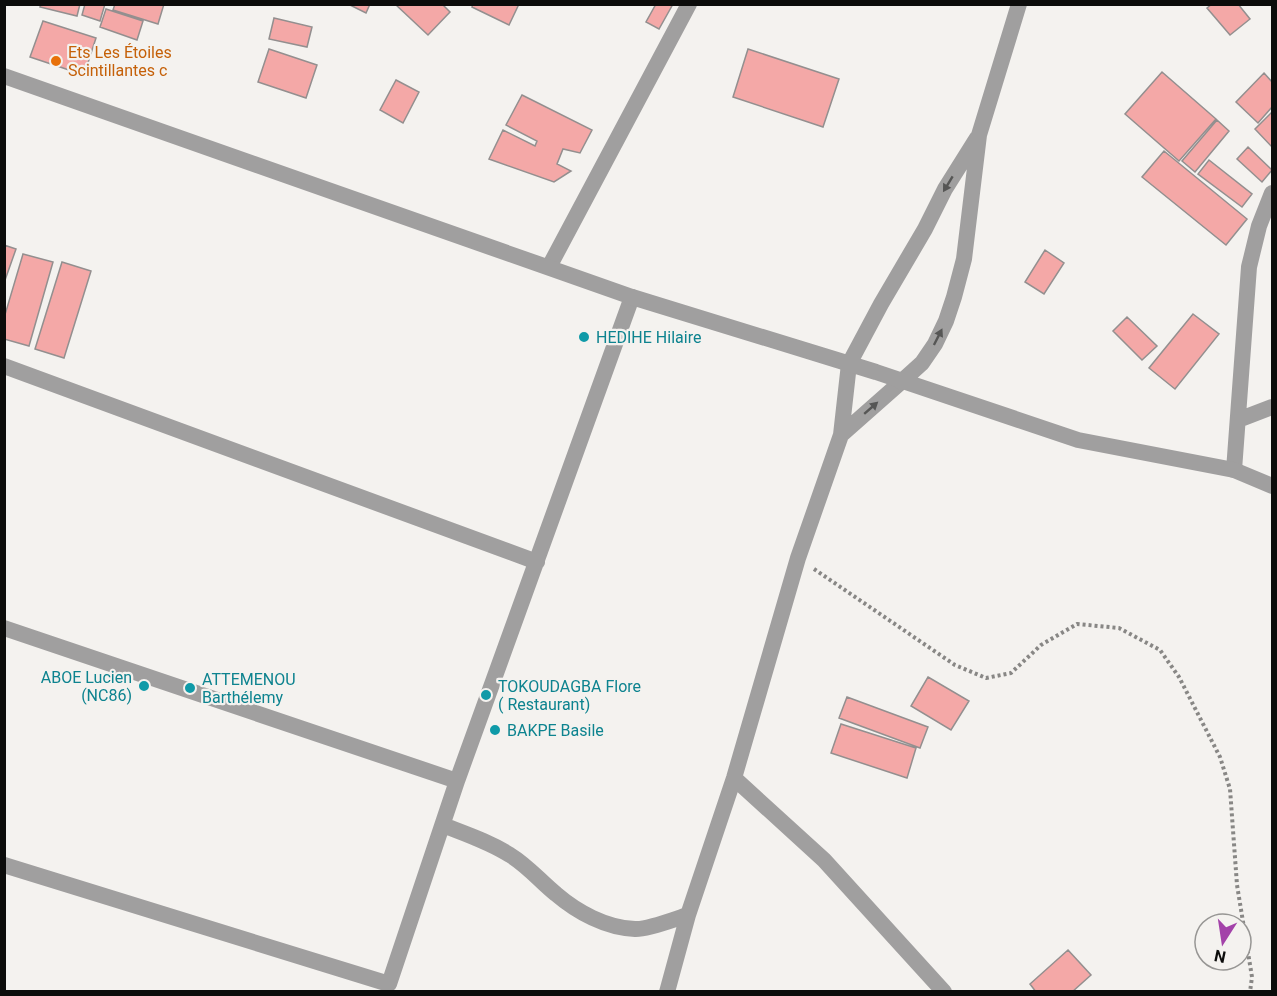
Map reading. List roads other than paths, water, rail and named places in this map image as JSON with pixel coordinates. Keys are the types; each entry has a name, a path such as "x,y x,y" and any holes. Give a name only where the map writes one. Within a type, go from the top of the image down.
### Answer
{"street":[{"path":"549,267 689,4"},
{"path":"841,435 922,363 935,344 946,321 964,259 979,135 1018,4"},
{"path":"4,76 632,297 849,364 1078,440 1234,470 1272,486"},
{"path":"667,992 688,915 734,778 798,558 841,435 849,364 945,189 979,135"},
{"path":"1234,470 1249,267 1259,226 1272,193"},
{"path":"4,865 387,988 457,781 632,297"},
{"path":"4,366 537,562"},
{"path":"1238,420 1272,407"},
{"path":"4,628 457,781"},
{"path":"734,778 824,860 944,992"},
{"path":"443,825 478,838 509,854 533,872 555,894 579,911 606,923 636,930 688,915"}],"place":[{"name":"Ets Les Étoiles Scintillantes c","path":"56,61"},
{"name":"HEDIHE Hilaire","path":"584,337"},
{"name":"ABOE Lucien (NC86)","path":"144,686"},
{"name":"ATTEMENOU Barthélemy","path":"190,688"},
{"name":"TOKOUDAGBA Flore ( Restaurant)","path":"486,695"},
{"name":"BAKPE Basile","path":"495,730"}]}
